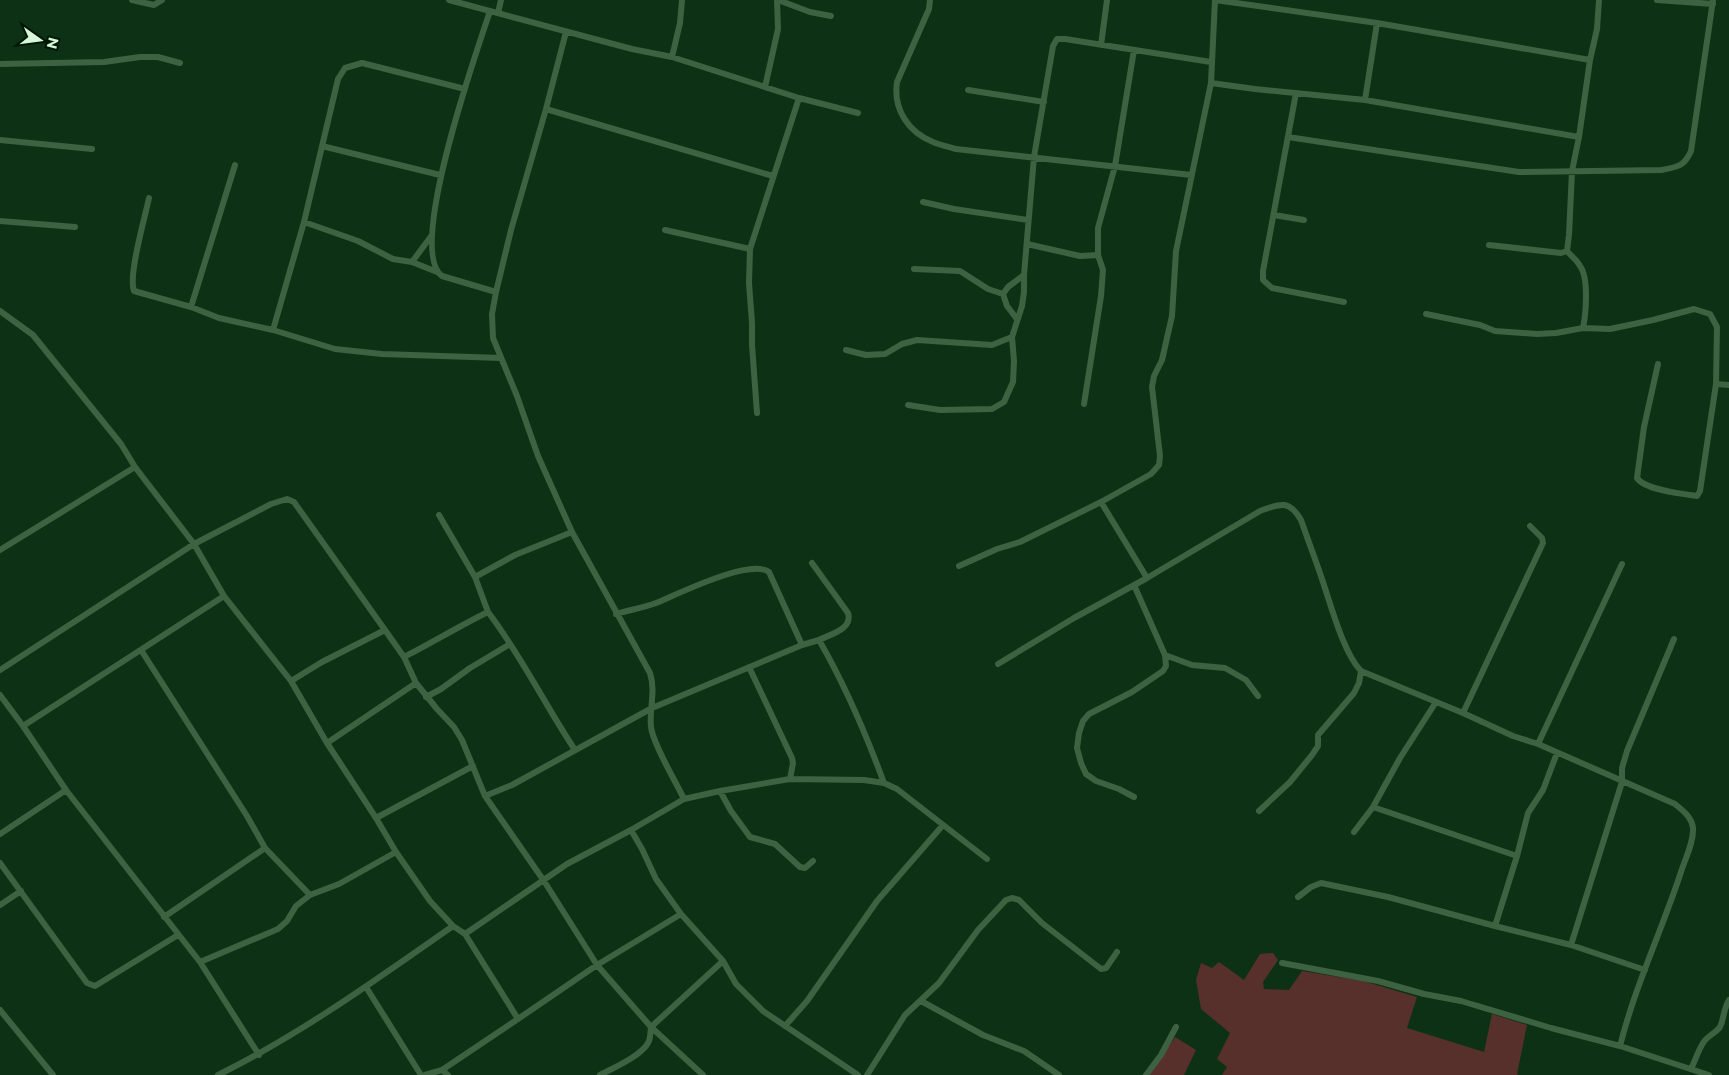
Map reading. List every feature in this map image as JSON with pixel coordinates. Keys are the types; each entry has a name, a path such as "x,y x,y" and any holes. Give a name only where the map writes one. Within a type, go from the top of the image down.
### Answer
{"street":[{"path":"132,0 154,5 162,0"},
{"path":"448,0 632,50 672,57 799,98 858,113"},
{"path":"498,14 501,0"},
{"path":"672,57 680,23 682,0"},
{"path":"765,87 778,29 778,0 810,12 831,16"},
{"path":"930,0 930,9 898,82 896,94 900,113 913,130 932,142 956,148 1191,175"},
{"path":"1101,45 1107,0"},
{"path":"959,566 997,549 1020,542 1101,502 1151,474 1159,465 1160,456 1152,386 1154,376 1162,360 1172,316 1176,251 1211,83 1215,0 1377,23 1590,60"},
{"path":"1567,251 1572,171 1590,60 1597,30 1599,0"},
{"path":"1288,137 1519,172 1661,170 1678,167 1687,161 1691,151 1713,2 1657,0"},
{"path":"437,272 432,257 434,204 465,89 490,11"},
{"path":"1365,100 1377,23"},
{"path":"566,32 511,230 496,292 492,327 493,338 517,396 538,456 572,532 652,681 654,688 651,729 684,799"},
{"path":"908,405 940,410 992,409 1004,402 1013,382 1012,337 1022,306 1024,292 1034,157 1053,46 1057,40 1066,39 1211,62"},
{"path":"1084,404 1101,296 1103,270 1098,255 1098,228 1100,215 1115,166 1134,50"},
{"path":"0,64 104,62 140,57 158,57 180,62"},
{"path":"274,330 304,222 338,79 345,68 362,63 465,89"},
{"path":"1211,83 1365,100 1579,137"},
{"path":"968,90 1044,102"},
{"path":"1296,93 1263,271 1263,280 1272,288 1344,302"},
{"path":"757,413 749,283 750,249 799,98"},
{"path":"546,109 773,176"},
{"path":"0,140 92,149"},
{"path":"322,146 440,176"},
{"path":"191,307 235,165"},
{"path":"149,198 135,259 132,286 134,291 191,307 219,318 274,330 335,348 360,352 500,358"},
{"path":"923,202 954,209 1028,220"},
{"path":"1274,215 1304,220"},
{"path":"0,222 75,227"},
{"path":"304,222 358,241 393,259 412,262 437,272 442,276 496,292"},
{"path":"665,230 750,249"},
{"path":"412,262 432,234"},
{"path":"1027,244 1080,256 1098,255"},
{"path":"1489,245 1567,251"},
{"path":"1567,251 1581,266 1585,279 1585,316 1583,328"},
{"path":"914,269 960,271 983,286 1003,294 1007,306 1017,319"},
{"path":"1003,294 1008,287 1024,275"},
{"path":"1426,314 1480,325 1495,331 1537,334 1583,328 1610,329 1694,309 1710,314 1717,327 1716,384 1700,492 1697,496 1676,493 1643,484 1637,478 1644,427 1658,364"},
{"path":"0,311 38,341 121,444 135,467 194,544 224,596 291,681 396,852 430,901 453,926 466,934 518,1018"},
{"path":"846,350 866,356 885,354 902,344 917,340 992,345 1012,337"},
{"path":"1716,384 1729,385"},
{"path":"0,550 135,467"},
{"path":"0,670 194,544 271,504 287,499 294,502 404,657 416,683 426,697 454,727 462,740 485,796 544,880 597,965 651,1027 703,1075"},
{"path":"1101,502 1147,578"},
{"path":"998,664 1074,618 1260,512 1280,504 1289,506 1296,511 1301,520 1340,632 1350,656 1361,671 1513,736 1538,744 1675,804 1689,816 1693,828 1691,842 1628,1015 1620,1046"},
{"path":"439,515 475,577 488,612 576,750"},
{"path":"1463,713 1543,543 1542,538 1530,526"},
{"path":"475,577 515,556 572,532"},
{"path":"485,796 512,785 652,708 802,645 819,640 843,628 848,623 848,612 812,563"},
{"path":"1538,744 1622,564"},
{"path":"616,614 654,604 729,573 762,568 769,572 802,645"},
{"path":"1134,585 1165,655 1166,666 1164,671 1132,692 1089,714 1079,733 1077,748 1080,763 1086,774 1096,781 1119,789 1134,797"},
{"path":"24,726 224,596"},
{"path":"404,657 432,643 464,623 488,612"},
{"path":"291,681 322,662 385,630"},
{"path":"1571,945 1622,782 1622,768 1627,751 1674,639"},
{"path":"819,640 866,735 884,783"},
{"path":"426,697 510,644"},
{"path":"141,650 247,816 265,848 310,895"},
{"path":"1165,655 1192,665 1225,668 1246,680 1258,696"},
{"path":"749,667 792,758 793,764 790,779"},
{"path":"1259,811 1290,782 1312,755 1318,746 1318,735 1354,693 1359,683 1361,671"},
{"path":"327,742 416,683"},
{"path":"0,695 24,726 66,790 200,962 259,1055"},
{"path":"1354,832 1374,806 1400,758 1436,702"},
{"path":"1495,926 1528,813 1543,790 1557,753"},
{"path":"376,818 473,766"},
{"path":"466,934 567,864 684,799 790,779 864,780 884,783 897,789 987,858"},
{"path":"0,834 66,790"},
{"path":"720,791 731,811 750,837 774,844 800,867 805,868 813,861"},
{"path":"1374,806 1517,856"},
{"path":"785,1026 807,1001 877,901 943,825"},
{"path":"631,830 656,879 681,914 722,961 736,984 764,1010 785,1026 858,1075"},
{"path":"164,917 265,848"},
{"path":"200,962 278,929 296,906 310,895 339,884 396,852"},
{"path":"0,863 87,983 91,985 95,986 178,935"},
{"path":"1298,897 1311,887 1321,883 1388,897 1571,945 1599,953 1644,970"},
{"path":"0,905 21,892"},
{"path":"867,1075 905,1015 939,983 978,930 1006,900 1012,898 1019,900 1042,923 1101,969 1106,968 1118,952"},
{"path":"366,988 423,1075 442,1070 597,965 681,914"},
{"path":"218,1075 259,1055 366,988 453,926"},
{"path":"600,1075 647,1046 651,1027 722,961"},
{"path":"1282,963 1378,981 1424,994 1461,1001 1620,1046 1709,1075"},
{"path":"1691,1069 1702,1044 1721,1024 1724,1008 1729,1000"},
{"path":"921,1001 983,1035 1024,1051 1059,1075"},
{"path":"0,1010 52,1075"},
{"path":"1146,1075 1161,1055 1176,1027"},
{"path":"442,1070 448,1075"}],"shaded area":[{"path":"1273,953 1278,960 1263,982 1264,989 1289,990 1302,971 1363,981 1417,997 1407,1028 1484,1052 1492,1014 1527,1025 1517,1074 1519,1075 1222,1075 1227,1067 1217,1059 1230,1033 1201,1009 1196,980 1201,963 1212,968 1219,962 1244,980 1260,954"},
{"path":"1175,1037 1196,1050 1184,1075 1149,1075"}]}
